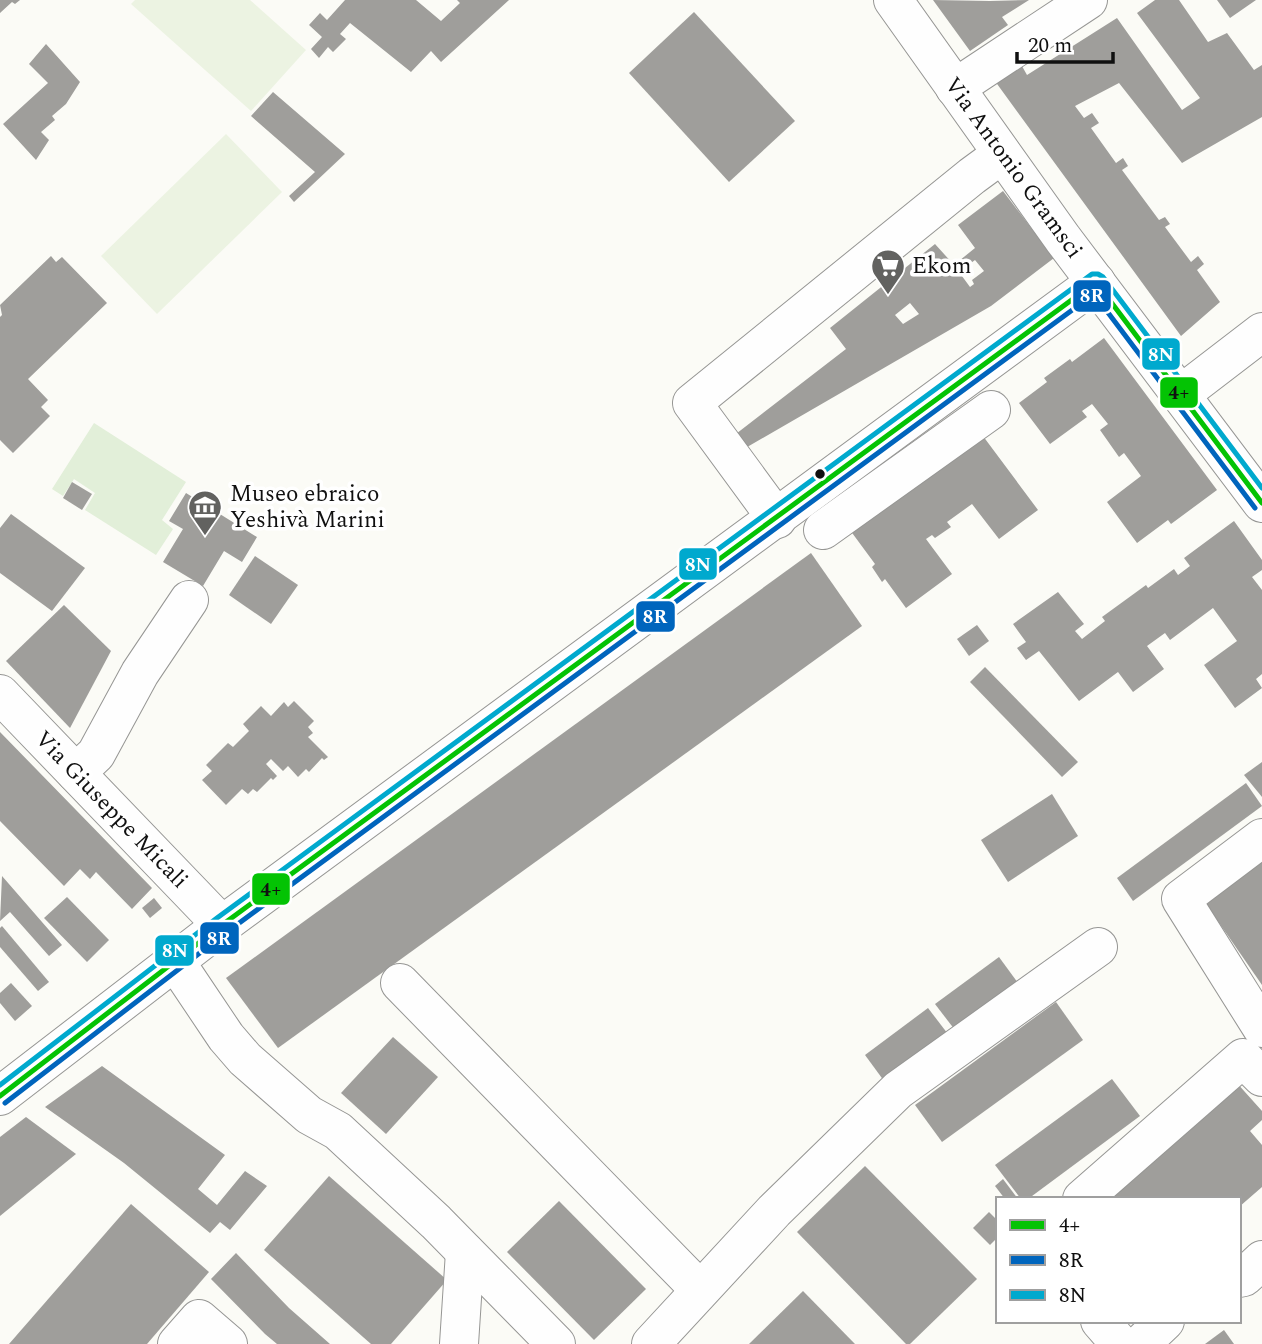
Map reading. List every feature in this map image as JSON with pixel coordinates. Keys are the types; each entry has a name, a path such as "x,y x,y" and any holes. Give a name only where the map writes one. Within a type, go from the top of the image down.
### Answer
{"street":[{"name":"Via Antonio Gramsci","path":"893,0 1002,154 1262,503"},
{"path":"955,88 1088,0"},
{"path":"807,523 692,403 1002,154"},
{"path":"807,523 966,377 1096,282"},
{"path":"1180,395 1262,332"},
{"path":"0,1096 222,925 807,523 993,414 966,377"},
{"path":"58,767 96,754 140,673 189,600"},
{"name":"Via Giuseppe Micali","path":"0,694 58,767 116,792 222,925"},
{"path":"1262,838 1181,899 1262,1028"},
{"path":"651,1344 774,1211 898,1090 1098,947"},
{"path":"184,954 262,1045 324,1099 338,1131 465,1252 556,1344"},
{"path":"400,983 700,1290"},
{"path":"1084,1197 1243,1058 1262,1077"},
{"path":"459,1344 465,1252"},
{"path":"1241,1278 1262,1260"},
{"path":"177,1344 199,1319 228,1344"},
{"path":"1119,1337 1159,1323"}],"green space":[{"path":"135,0 250,0 306,50 251,111 131,4"},
{"path":"226,134 282,192 157,314 101,256"},
{"path":"94,423 186,482 162,520 173,529 156,555 85,510 95,493 74,479 63,496 52,489"}],"building":[{"path":"0,0 20,0 15,4 12,2 0,13"},
{"path":"345,0 416,0 441,21 460,3 457,0 509,0 441,62 431,51 411,72 350,23 340,34 346,39 333,52 328,47 319,58 311,49 322,37 309,25 320,13 327,20"},
{"path":"933,0 1029,0 1002,17 1008,25 970,51"},
{"path":"1155,0 1179,0 1208,42 1227,33 1254,70 1262,65 1262,117 1182,163 1119,83 1075,106 1084,118 1092,113 1099,123 1091,128 1116,163 1123,158 1128,166 1122,170 1159,220 1165,217 1170,224 1165,227 1191,262 1198,256 1204,264 1197,270 1220,302 1181,336 992,77 1018,59 1027,75 1117,18 1182,110 1200,98 1137,13"},
{"path":"1217,0 1256,0 1230,18"},
{"path":"694,12 795,121 729,182 629,73"},
{"path":"46,44 80,82 66,104 52,116 55,120 41,132 49,140 36,160 3,124 48,83 29,64"},
{"path":"273,92 345,154 294,202 289,196 315,172 251,116"},
{"path":"1003,191 1054,258 991,306 742,450 732,437 846,349 830,328 935,244 954,265 975,248 958,225","holes":["975,260 984,271 972,280 974,284 970,287 959,272","910,303 919,314 903,324 895,315"]},
{"path":"51,256 56,262 62,257 107,303 28,379 48,400 41,407 50,416 13,453 0,440 0,305"},
{"path":"1104,338 1217,490 1171,524 1168,520 1137,543 1107,502 1141,476 1124,453 1119,457 1100,430 1108,424 1092,404 1082,411 1087,417 1050,444 1019,403 1047,382 1044,378 1070,359 1072,362"},
{"path":"977,428 1038,510 999,539 972,504 947,522 951,527 935,538 932,535 926,539 952,574 906,608 885,579 882,582 872,567 875,564 847,526"},
{"path":"72,482 92,494 82,510 63,498"},
{"path":"186,493 257,537 242,562 224,551 203,586 163,562 183,529 169,521"},
{"path":"11,514 85,568 52,611 0,573 0,528"},
{"path":"1234,521 1262,560 1262,570 1252,577 1262,590 1262,674 1256,679 1262,688 1235,708 1204,665 1237,641 1213,608 1170,640 1165,633 1147,646 1164,669 1133,692 1118,672 1079,701 1039,651 1026,660 1017,648 1026,642 1013,624 1058,592 1084,624 1075,631 1082,639 1105,621 1102,617 1146,585 1148,588 1174,569 1178,575 1190,566 1184,558"},
{"path":"811,553 862,626 278,1048 226,978"},
{"path":"255,556 298,585 271,624 229,595"},
{"path":"64,605 111,651 70,728 6,661"},
{"path":"977,625 989,641 969,656 957,639"},
{"path":"985,667 1078,762 1062,777 970,682"},
{"path":"294,701 314,721 308,727 313,733 308,737 328,757 324,760 322,758 309,772 306,769 298,777 288,766 283,771 271,759 266,764 277,776 273,780 271,778 257,792 253,789 248,794 242,789 226,805 202,780 212,771 206,765 228,743 233,747 249,731 243,724 261,706 271,716 284,702 288,707"},
{"path":"0,732 152,888 132,909 96,872 90,879 80,869 64,886 0,821"},
{"path":"1262,762 1262,797 1244,775"},
{"path":"1246,783 1262,806 1133,901 1117,878"},
{"path":"1052,794 1078,836 1008,882 981,840"},
{"path":"1262,861 1262,985 1204,901"},
{"path":"2,876 62,945 49,956 10,912 0,921"},
{"path":"67,897 109,940 87,962 44,918"},
{"path":"154,898 162,908 150,918 142,908"},
{"path":"2,926 49,982 38,991 0,947"},
{"path":"999,957 1021,987 958,1034 935,1004"},
{"path":"11,983 32,1006 15,1021 0,1003 0,993"},
{"path":"1056,1002 1083,1040 942,1142 915,1105"},
{"path":"928,1008 951,1038 887,1085 865,1055"},
{"path":"393,1037 438,1077 386,1134 341,1093"},
{"path":"102,1066 225,1155 198,1189 217,1205 245,1171 267,1186 230,1230 220,1222 210,1233 124,1163 45,1107"},
{"path":"1112,1079 1140,1116 1031,1197 1019,1197 995,1165"},
{"path":"1236,1082 1262,1111 1262,1120 1250,1131 1262,1145 1262,1187 1241,1205 1241,1197 1108,1197"},
{"path":"26,1117 76,1154 0,1216 0,1137"},
{"path":"865,1166 977,1279 910,1344 906,1344 797,1232"},
{"path":"329,1176 447,1280 391,1344 371,1344 264,1250"},
{"path":"1003,1179 1016,1197 1003,1197 995,1186"},
{"path":"559,1201 646,1289 594,1340 507,1252"},
{"path":"131,1204 209,1272 147,1344 9,1344"},
{"path":"989,1212 996,1219 996,1239 990,1245 973,1228"},
{"path":"236,1253 289,1308 330,1344 277,1344 265,1334 211,1279"},
{"path":"803,1291 855,1344 749,1344"},
{"path":"1224,1330 1234,1344 1205,1344"}],"transit line":[{"name":"8N","path":"0,1085 217,918 1092,274 1103,277 1262,488"},
{"name":"4+","path":"1096,282 1262,503"},
{"name":"4+","path":"0,1096 222,925 1096,282"},
{"name":"8R","path":"5,1103 227,932 1094,294 1255,508"}],"place":[{"name":"Ekom","path":"888,296"},
{"name":"Museo ebraico Yeshivà Marini","path":"205,537"}]}
